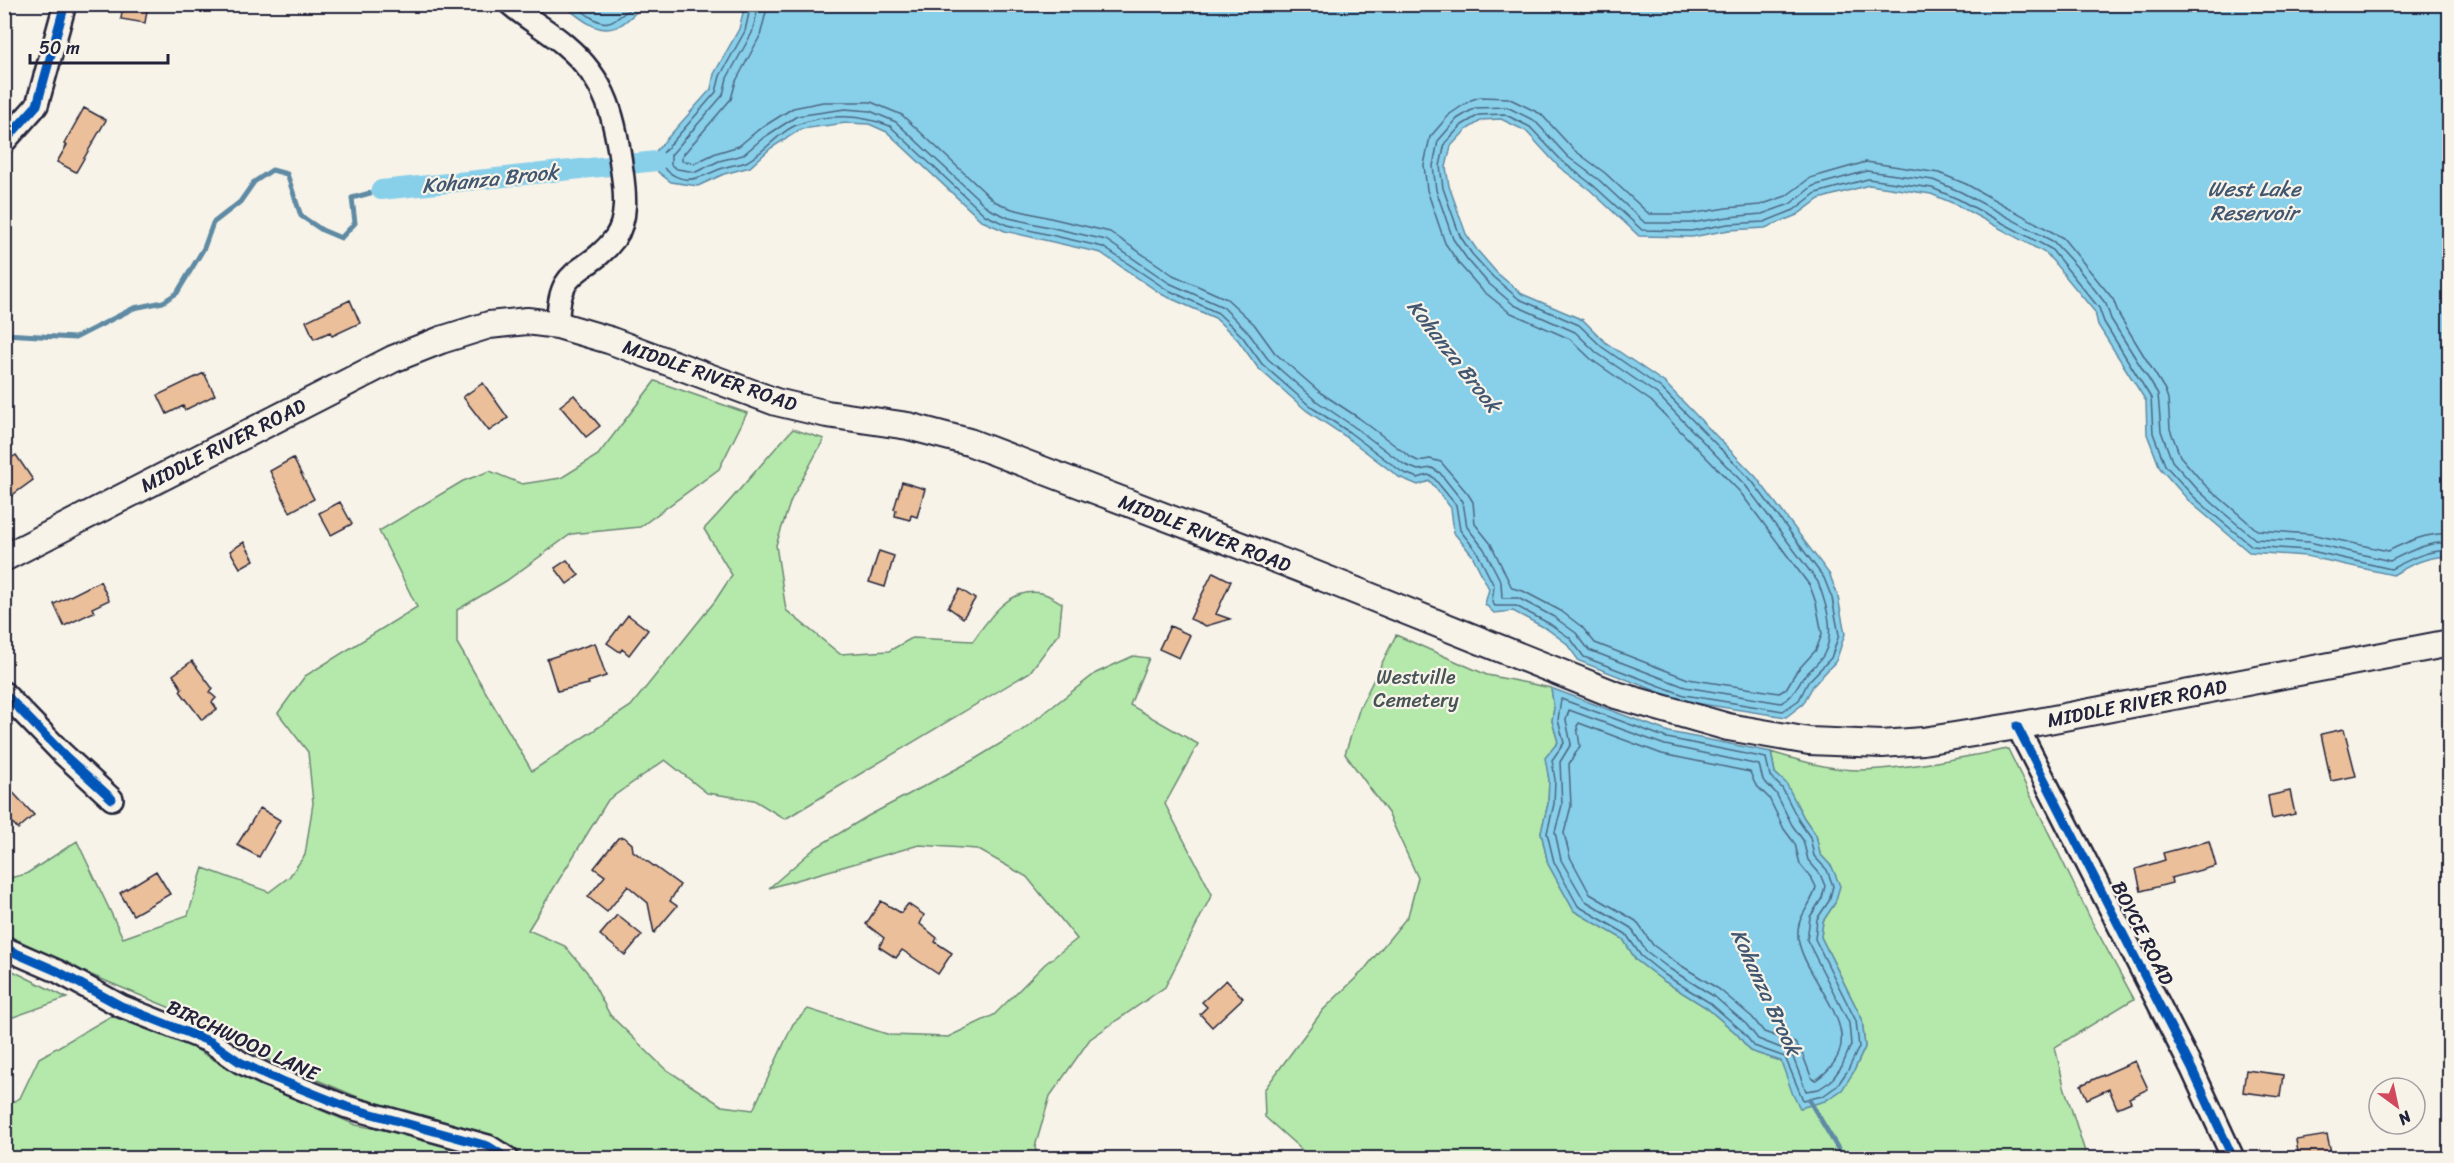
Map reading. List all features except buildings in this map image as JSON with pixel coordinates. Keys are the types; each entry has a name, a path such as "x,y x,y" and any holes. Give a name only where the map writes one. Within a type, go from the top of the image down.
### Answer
{"main road":[{"name":"MIDDLE RIVER ROAD","path":"4,558 393,359 441,340 489,325 526,321 558,324 609,340 776,402 827,414 908,426 969,442 1350,588 1585,684 1682,716 1728,727 1833,744 1923,741 2017,726 2450,643"}],"street":[{"path":"4,142 37,105 65,4"},
{"path":"510,4 565,45 587,66 605,92 616,128 624,185 624,214 617,236 606,249 570,277 562,288 558,303 558,324"},
{"path":"4,693 62,753 112,799"},
{"name":"BOYCE ROAD","path":"2017,726 2192,1069 2233,1158"},
{"name":"BIRCHWOOD LANE","path":"4,948 57,971 121,1006 211,1042 240,1062 267,1075 347,1107 488,1146 507,1158"}],"green space":[{"path":"655,381 747,413 719,469 640,527 571,534 506,581 457,610 457,643 532,771 631,706 715,601 732,575 704,529 793,429 824,439 791,500 776,545 786,610 840,654 889,651 912,638 973,641 1001,606 1010,599 1030,592 1044,594 1062,603 1059,633 1030,672 785,819 754,800 707,793 665,760 608,800 528,930 565,946 587,972 610,1015 664,1068 722,1106 753,1110 793,1024 808,1009 890,1035 948,1037 994,1015 1045,964 1077,939 1027,877 977,849 919,845 769,888 815,848 1021,731 1096,673 1133,656 1149,658 1130,705 1198,744 1165,804 1212,894 1165,987 1090,1039 1050,1096 1035,1147 1038,1158 529,1158 497,1138 365,1100 257,1055 235,1035 89,974 5,934 5,879 26,874 77,841 123,938 188,915 203,868 269,892 289,877 305,855 313,803 308,752 278,713 305,676 417,607 379,531 463,481 490,471 522,484 561,478 598,455"},
{"name":"Westville Cemetery","path":"1396,635 1487,675 1551,688 1554,708 1552,721 1558,742 1546,758 1549,780 1548,804 1541,832 1548,864 1574,911 1623,939 1636,960 1662,980 1707,1008 1737,1034 1750,1051 1781,1061 1787,1076 1853,1073 1865,1047 1862,1019 1821,937 1823,921 1835,903 1832,867 1820,854 1816,835 1786,784 1775,773 1771,752 1828,767 1862,770 1917,765 2008,749 2092,922 2134,999 2055,1047 2064,1086 2087,1158 1311,1158 1265,1117 1264,1090 1323,1010 1363,971 1408,916 1418,878 1388,813 1345,754 1360,707"},
{"path":"5,967 67,998 5,1020"},
{"path":"111,1016 187,1044 247,1079 356,1125 445,1141 490,1158 5,1158 5,1106 20,1098 39,1058"}],"water":[{"path":"563,5 644,5 622,24 606,29 591,25"},
{"name":"West Lake Reservoir","path":"745,5 2449,5 2449,557 2427,559 2393,575 2306,556 2249,552 2189,501 2160,468 2147,434 2146,401 2098,325 2095,312 2047,254 1955,204 1931,194 1869,185 1819,199 1797,215 1765,228 1729,230 1692,237 1639,236 1590,190 1559,167 1526,131 1501,119 1482,120 1466,130 1451,146 1446,167 1449,186 1466,234 1477,250 1497,273 1522,294 1583,320 1605,342 1665,383 1756,477 1830,575 1838,597 1845,634 1836,661 1813,686 1803,704 1786,717 1682,701 1579,661 1566,643 1547,629 1513,611 1494,613 1485,604 1489,589 1472,555 1454,533 1451,508 1430,481 1418,485 1399,477 1345,436 1307,411 1258,368 1238,340 1215,318 1163,295 1101,253 1005,231 982,221 887,132 869,124 846,123 801,129 771,148 750,167 724,174 698,186 671,182 658,172 656,151 711,89 714,74 739,29"},
{"path":"1551,688 1669,732 1771,752 1775,773 1786,783 1804,818 1816,835 1820,854 1832,867 1840,886 1835,903 1823,921 1821,937 1862,1019 1865,1047 1842,1090 1825,1101 1800,1108 1781,1061 1750,1051 1737,1034 1707,1008 1662,980 1636,960 1623,939 1574,911 1548,864 1541,832 1548,804 1549,780 1545,758 1558,742 1552,721 1554,708"}],"waterway":[{"name":"Kohanza Brook","path":"381,190 657,161"},
{"name":"Kohanza Brook","path":"4,334 75,338 134,308 163,302 177,293 204,248 213,223 240,202 254,182 272,170 287,174 301,216 322,230 341,238 355,223 352,198 381,190"},
{"name":"Kohanza Brook","path":"1809,1100 1840,1152 1841,1158"}],"cycle path":[{"path":"4,142 37,105 65,4"},
{"path":"4,693 62,753 112,799"},
{"path":"2017,726 2192,1069 2233,1158"},
{"path":"4,948 57,971 121,1006 211,1042 240,1062 267,1075 347,1107 488,1146 507,1158"}]}
